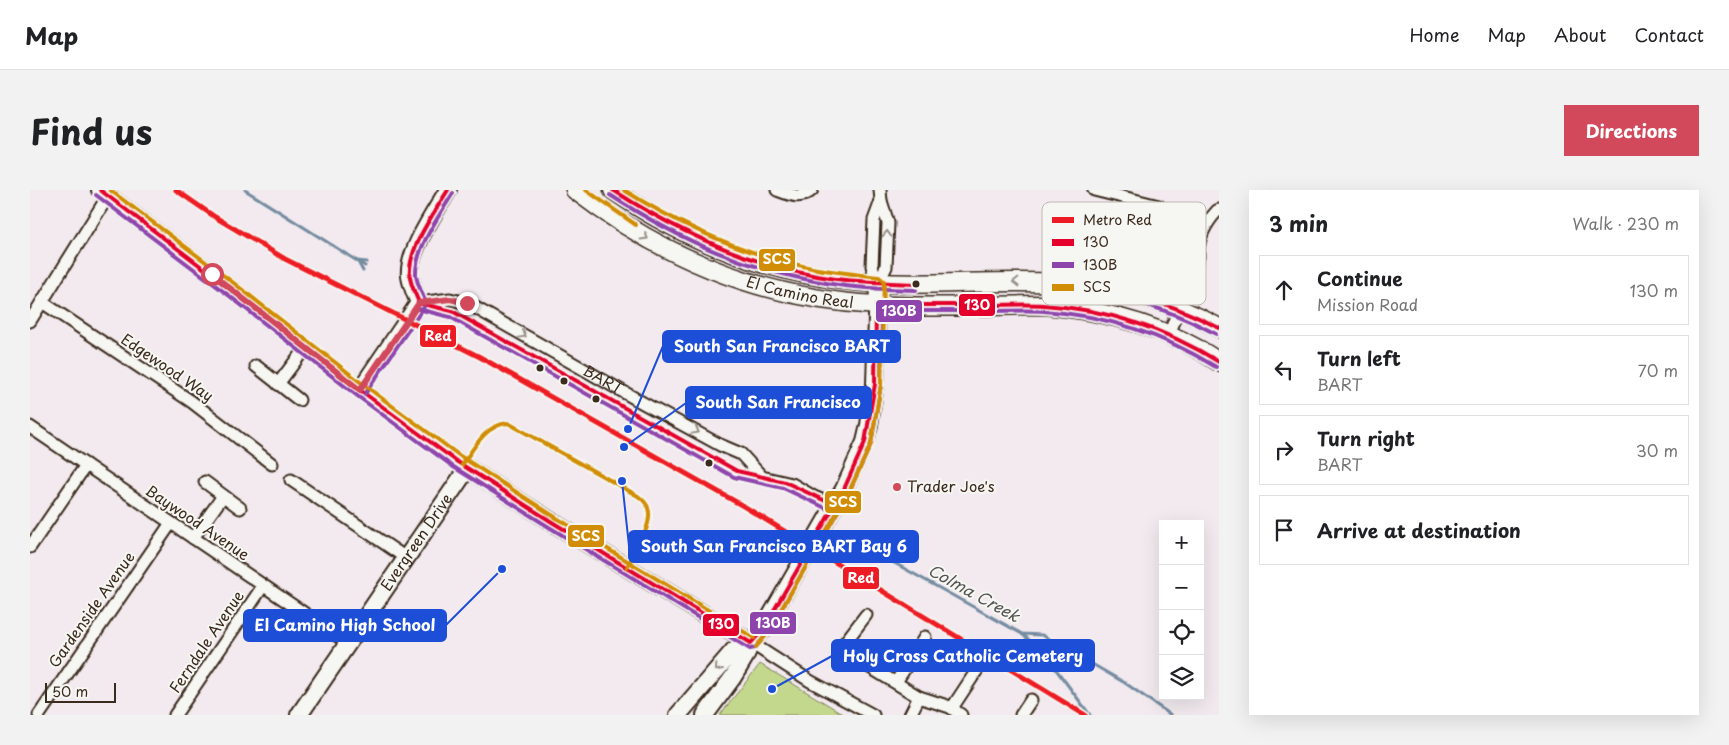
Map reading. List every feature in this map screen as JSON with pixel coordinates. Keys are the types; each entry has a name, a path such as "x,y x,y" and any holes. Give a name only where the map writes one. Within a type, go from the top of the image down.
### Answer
{"main road":[{"path":"360,390 419,303 410,276 412,257 420,238 448,190"},
{"name":"El Camino Real","path":"575,190 624,226 656,244 687,259 731,276 784,292 876,306 1058,306 1117,317 1191,345 1219,362"},
{"name":"El Camino Real","path":"613,190 668,225 728,252 789,271 829,278 878,283 1042,283"},
{"path":"104,193 360,390 468,469 750,643"},
{"path":"678,715 734,650 750,643 762,631 858,460 870,425 875,384 878,283"},
{"name":"El Camino Real","path":"1169,305 1219,328"},
{"name":"Evergreen Drive","path":"299,715 468,469"},
{"path":"705,715 733,677 745,657 750,643"}],"street":[{"path":"777,190 793,197 807,195 812,190"},
{"path":"1094,190 1143,202"},
{"path":"30,321 104,193"},
{"path":"878,283 886,267 888,223 880,196"},
{"path":"1206,222 1219,210"},
{"name":"BART","path":"419,303 450,299 467,303 635,398 741,454 762,477 792,484 814,497 834,505"},
{"name":"Edgewood Way","path":"42,302 192,402 272,464"},
{"path":"1168,335 1180,305"},
{"path":"278,384 306,347"},
{"path":"256,366 299,400"},
{"name":"Baywood Avenue","path":"30,427 348,643"},
{"path":"30,547 86,465"},
{"path":"291,480 406,558"},
{"path":"205,482 240,508"},
{"path":"193,538 223,496"},
{"name":"Gardenside Avenue","path":"39,715 171,523"},
{"name":"Ferndale Avenue","path":"175,715 263,586"},
{"path":"866,615 840,649 919,697 956,712 977,670"},
{"path":"896,682 924,637"},
{"path":"750,643 810,681 873,715"},
{"path":"910,715 919,697"},
{"path":"1021,715 1031,700"}],"green space":[{"path":"760,664 845,715 720,715"}],"waterway":[{"name":"Colma Creek","path":"245,190 365,266"},
{"name":"Colma Creek","path":"357,261 367,262"},
{"name":"Colma Creek","path":"358,262 363,271"},
{"name":"Colma Creek","path":"859,548 868,548 864,541"},
{"name":"Colma Creek","path":"862,545 1022,634 1042,635 1125,683 1171,715"},
{"path":"1022,634 1043,652 1090,715"}],"metro line":[{"name":"Red","path":"176,190 215,217 285,259 480,357 745,507 1085,715"}],"transit line":[{"name":"130","path":"100,190 360,390 456,461 552,522 751,643 762,631 844,489 865,442 875,384 876,305 1036,305 1066,307 1112,316 1135,323 1178,340 1219,362"},
{"name":"SCS","path":"110,190 235,284 364,385 460,456 555,517 754,638"},
{"name":"130","path":"419,303 412,287 410,266 417,243 448,190"},
{"name":"SCS","path":"586,190 636,225"},
{"name":"130","path":"613,190 692,235 747,258 776,267 836,279 916,284"},
{"name":"SCS","path":"624,190 667,215 735,246 807,267 879,277 884,281 881,384 871,444 849,492 767,634 756,647"},
{"name":"130B","path":"425,301 418,285 417,265 429,232 453,193"},
{"name":"130B","path":"96,195 356,395 452,466 750,649 755,648 767,634 849,492 871,444 881,385 882,311 1036,311 1066,313 1133,328 1176,345 1216,367"},
{"name":"130B","path":"610,195 689,240 716,252 772,271 843,286 916,290"},
{"name":"130","path":"419,303 452,311 737,471 785,482 834,505"},
{"name":"130","path":"360,390 419,303"},
{"name":"130B","path":"1147,305 1190,321 1216,334"},
{"name":"130","path":"1167,305 1219,328"},
{"name":"130B","path":"365,394 424,307"},
{"name":"130B","path":"418,309 450,317 734,477 783,488 832,511"},
{"name":"SCS","path":"462,465 481,438 493,428 508,423 638,496 647,506 648,522 646,530 627,567"}],"place":[{"name":"South San Francisco BART","path":"628,429"},
{"name":"South San Francisco","path":"624,447"},
{"name":"South San Francisco BART Bay 6","path":"622,481"},
{"name":"Trader Joe's","path":"897,487"},
{"name":"El Camino High School","path":"502,569"},
{"name":"Holy Cross Catholic Cemetery","path":"772,689"}],"route":[{"path":"212,274 360,390 370,378 419,303 450,299 467,303"}]}
